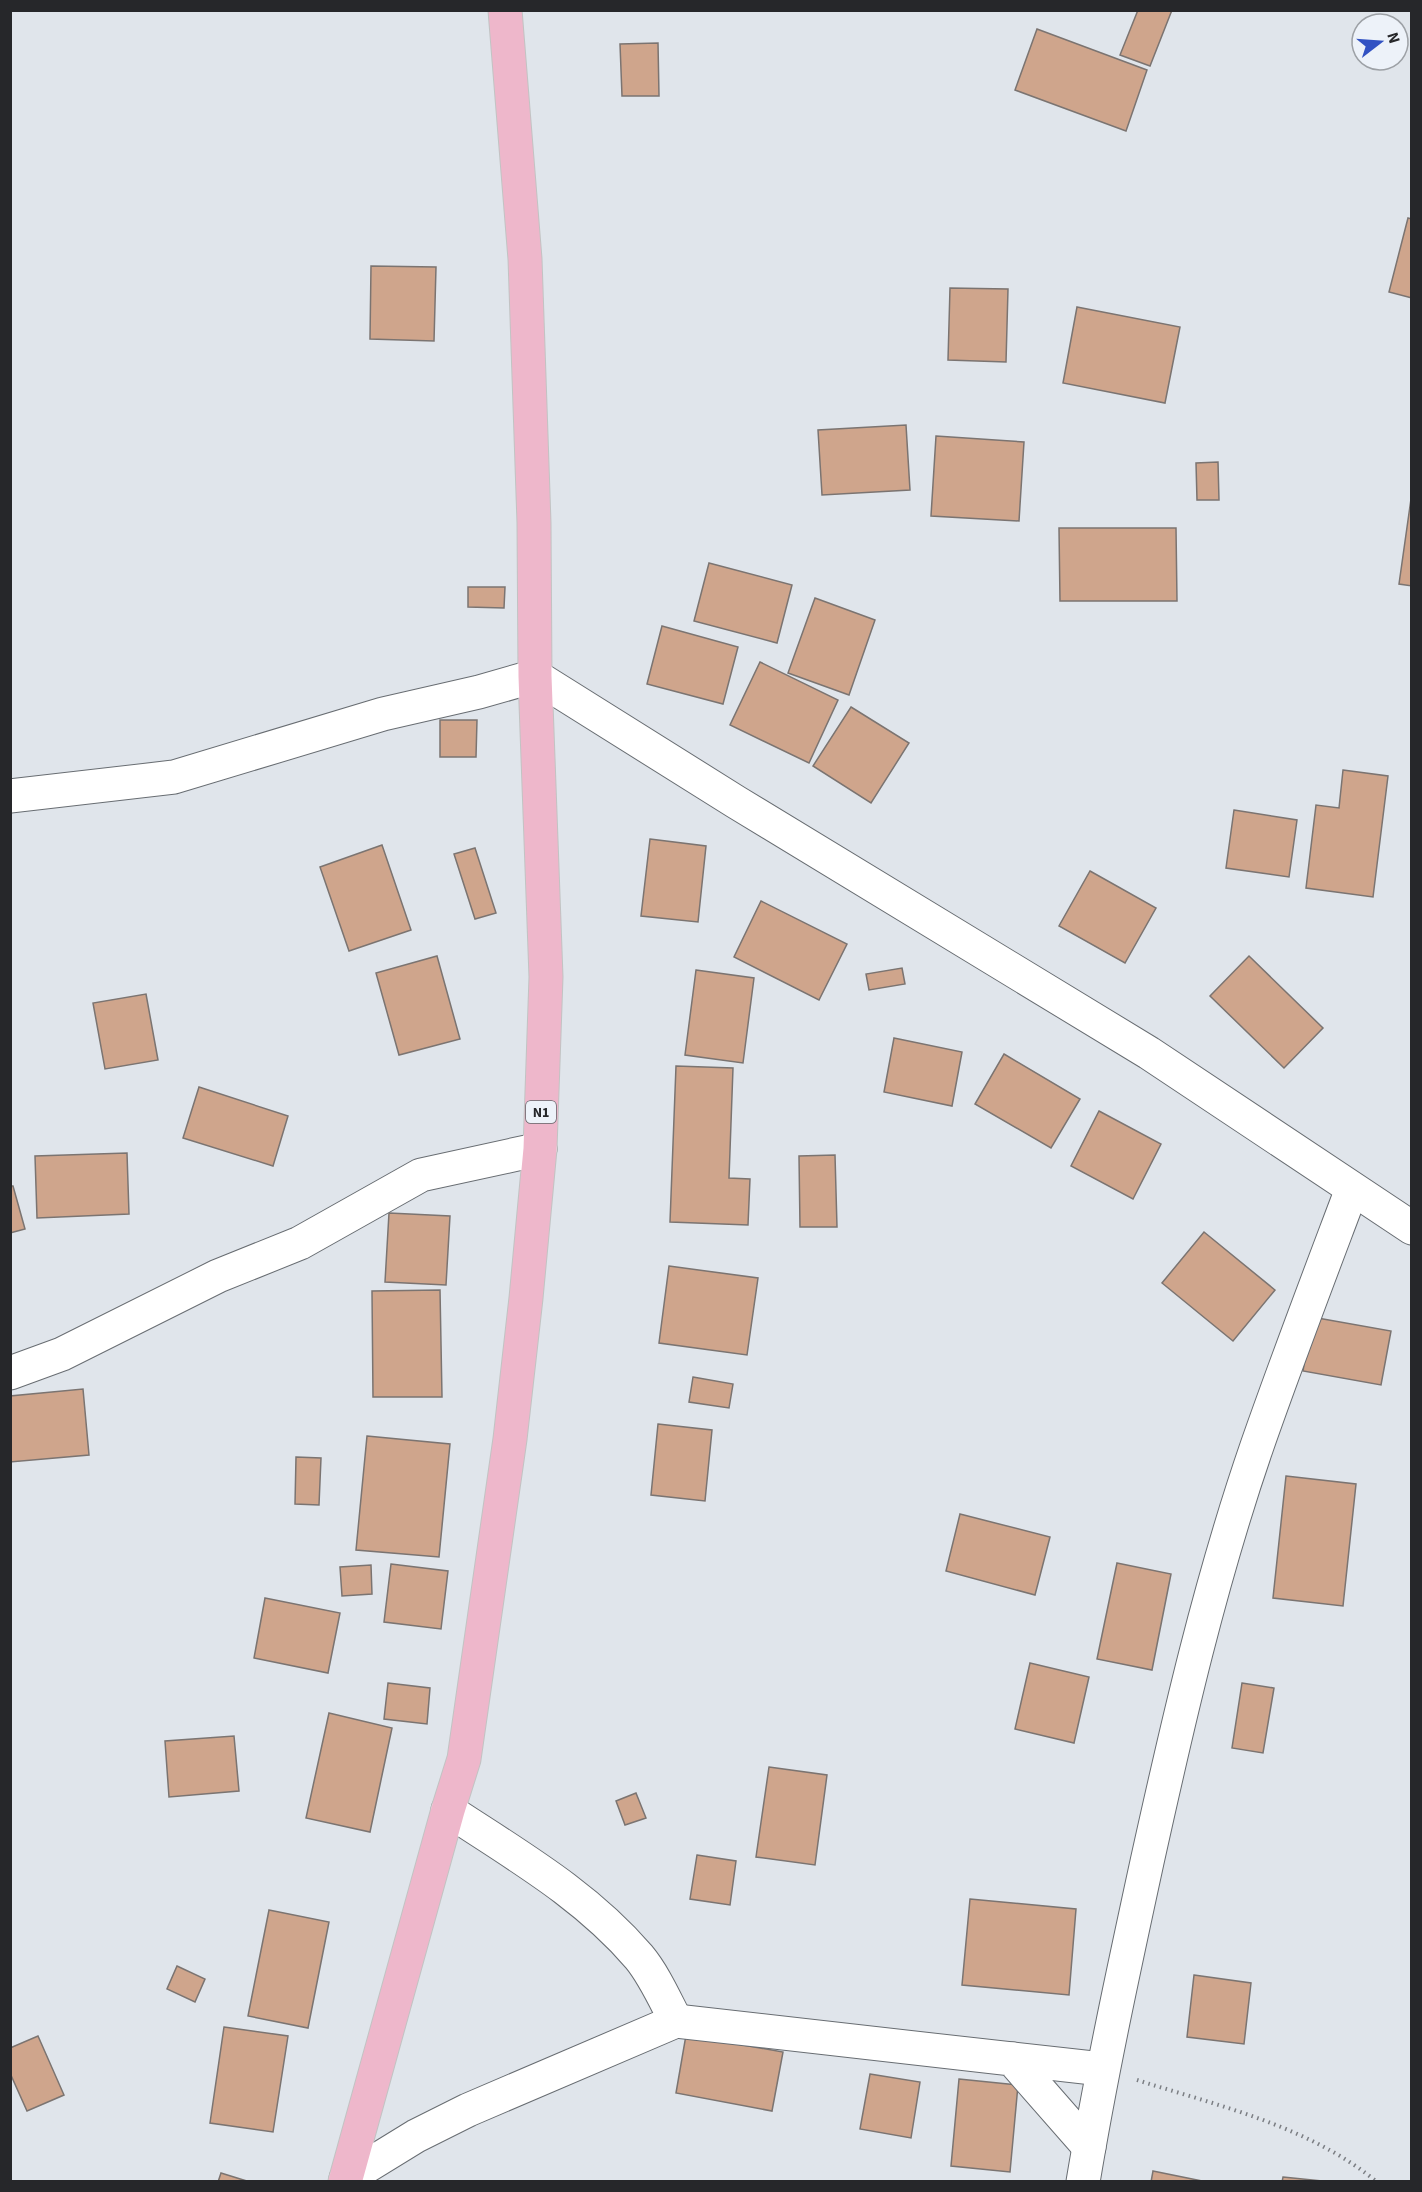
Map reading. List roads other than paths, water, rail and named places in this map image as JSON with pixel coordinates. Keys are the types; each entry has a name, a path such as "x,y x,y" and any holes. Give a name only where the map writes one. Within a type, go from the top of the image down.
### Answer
{"main road":[{"name":"N1","path":"346,2180 464,1759 510,1439 540,1149 546,977 535,676 534,523 525,259 505,10"}],"street":[{"path":"10,796 174,777 383,714 479,692 535,676 736,802 1149,1053 1412,1228"},
{"path":"10,1373 62,1354 218,1276 300,1243 421,1175 540,1149"},
{"path":"1083,2181 1102,2069 1169,1763 1210,1600 1257,1447 1352,1189"},
{"path":"448,1810 565,1887 604,1920 641,1959 676,2021"},
{"path":"346,2180 416,2136 468,2110 676,2021 1102,2069"},
{"path":"1012,2059 1089,2147"}]}
